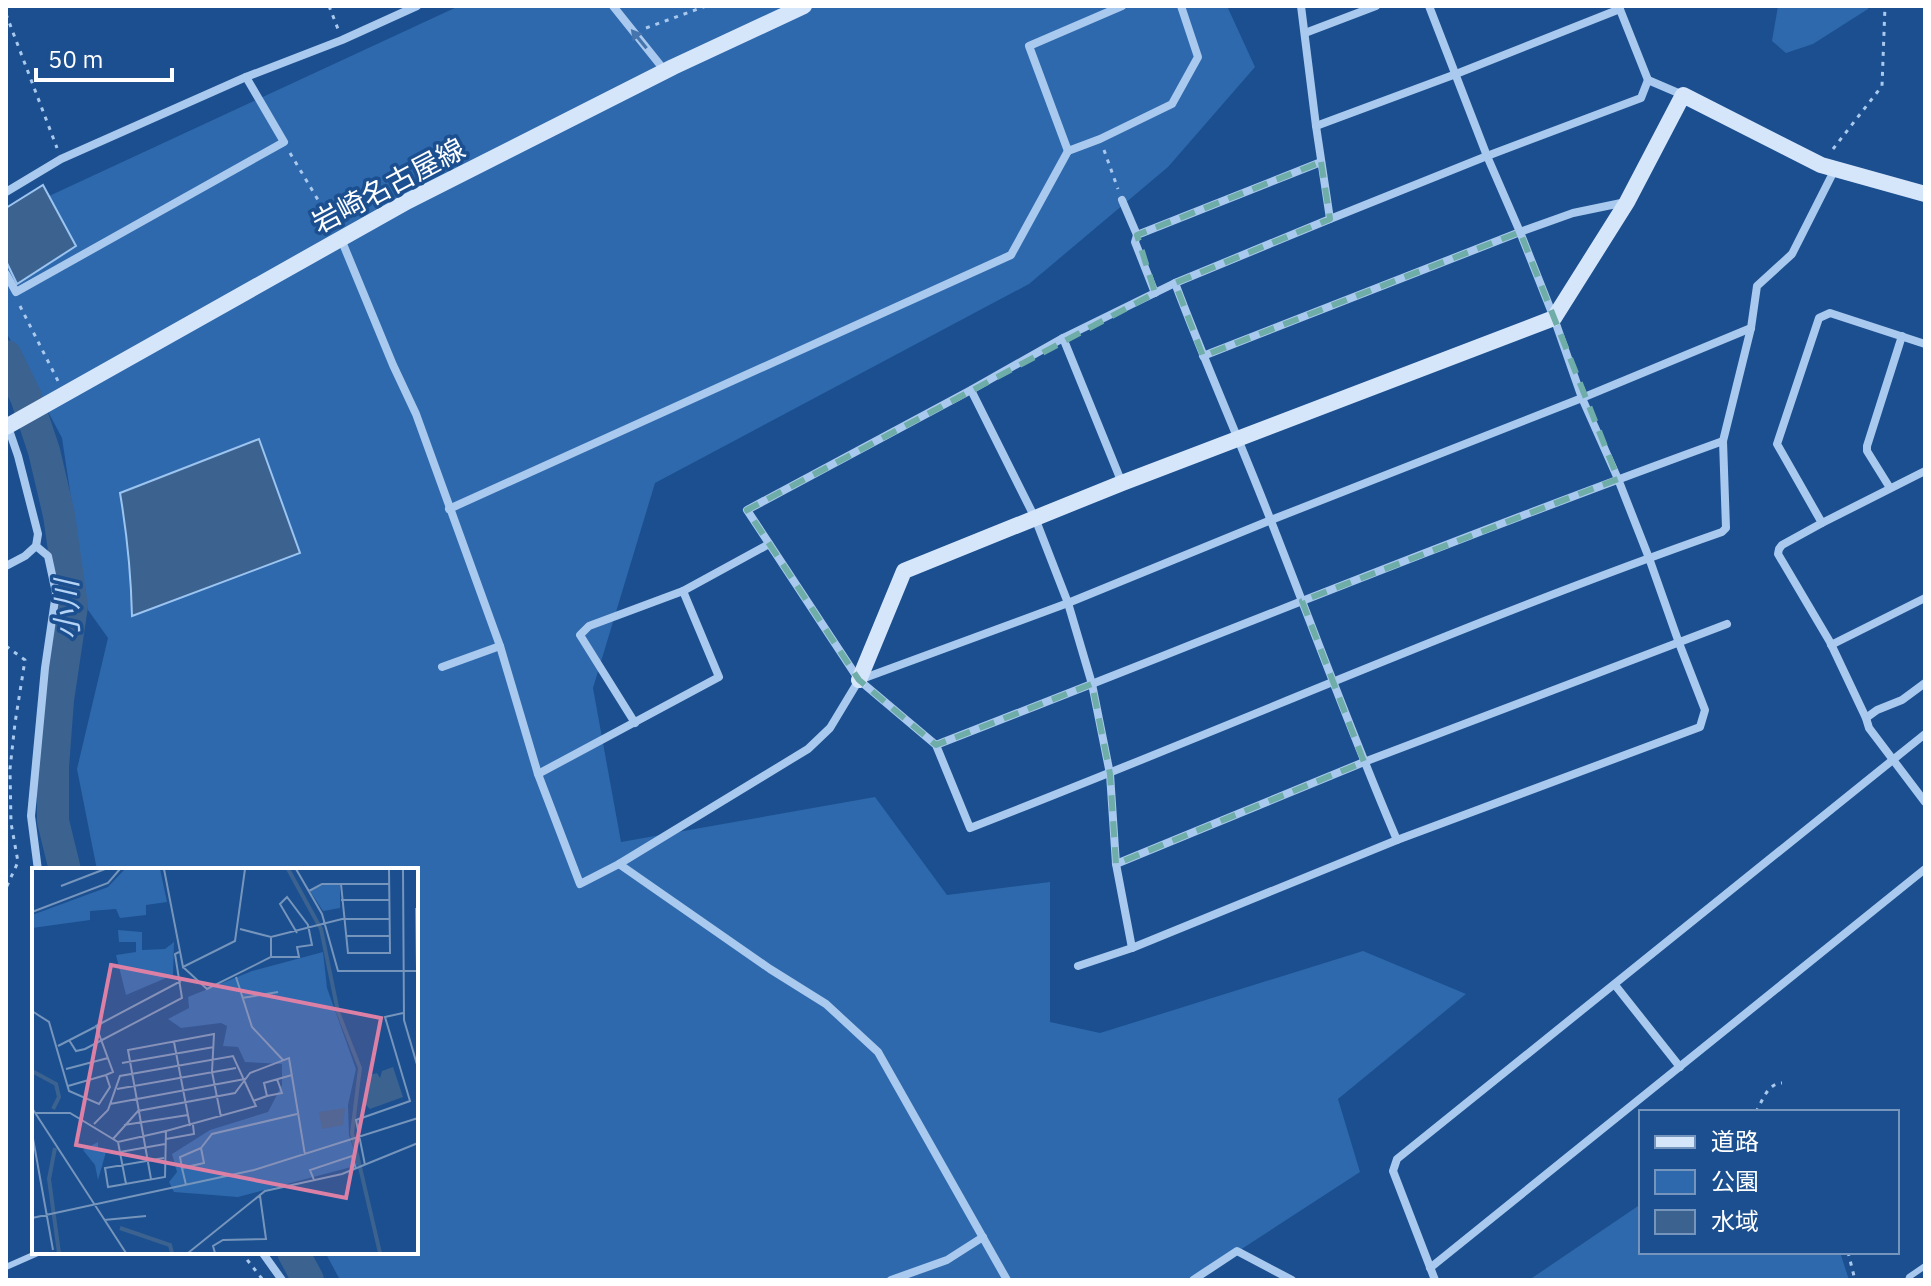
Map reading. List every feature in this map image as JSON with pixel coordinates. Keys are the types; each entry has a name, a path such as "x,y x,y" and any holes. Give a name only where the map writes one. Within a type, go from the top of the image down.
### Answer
{"street":[{"path":"6,192 61,159 417,6"},
{"path":"613,6 665,71"},
{"name":"岩崎名古屋線","path":"10,423 408,201 665,71 804,6"},
{"path":"1068,151 1029,46 1122,6"},
{"path":"449,509 1011,255 1068,151 1172,104 1198,57 1181,6"},
{"path":"1301,6 1330,219"},
{"path":"1305,33 1376,6"},
{"path":"1078,966 1132,948 1397,840 1700,727 1705,710 1649,558 1582,398 1554,318 1429,6"},
{"path":"1316,126 1619,8 1648,80 1641,98 1487,156 1175,283 1063,338 747,510 859,680 936,745 970,828 1110,774 1334,680 1722,532 1726,528 1723,441 1751,328 1757,286 1792,254 1828,166"},
{"path":"6,274 16,292 284,142 246,77"},
{"path":"1648,80 1828,166 1925,194"},
{"path":"341,239 416,414 500,646 538,774 580,884 619,864 808,749 830,728 859,680 904,571 1122,483 1554,318 1627,202 1683,95"},
{"path":"1137,235 1321,162"},
{"path":"1122,200 1137,235 1135,242 1155,293"},
{"path":"1203,356 1520,232 1573,213 1627,202"},
{"path":"1175,283 1397,840"},
{"path":"1822,523 1777,444 1819,318 1830,313 1925,344"},
{"path":"859,680 1068,603 1751,328"},
{"path":"1890,488 1867,451 1867,446 1902,336"},
{"path":"1063,338 1122,483"},
{"path":"971,390 1035,518 1068,603 1092,684 1110,774 1116,864 1132,948"},
{"path":"6,566 36,546 38,534 10,423"},
{"path":"936,745 1302,601 1723,441"},
{"path":"1925,471 1782,545 1778,554 1831,645 1869,728 1925,802"},
{"path":"635,723 580,635 589,626 683,591 769,544"},
{"path":"36,546 48,556 56,593 31,816 38,868"},
{"path":"538,774 719,677 683,591"},
{"path":"1831,645 1925,598"},
{"path":"1116,864 1364,762 1727,624"},
{"path":"442,667 500,646"},
{"path":"1866,718 1902,700 1925,683"},
{"path":"1435,1280 1393,1171 1395,1163 1925,734"},
{"path":"619,864 826,1004 878,1052 1007,1280"},
{"path":"1430,1268 1925,869"},
{"path":"1615,985 1680,1067"},
{"path":"891,1280 947,1260 983,1237"},
{"path":"1193,1280 1237,1251 1292,1280"},
{"path":"263,1254 282,1280"}],"lane":[{"path":"6,1267 35,1254"},
{"path":"1908,1280 1925,1266"}],"path":[{"path":"329,6 342,40"},
{"path":"634,33 706,6"},
{"path":"1828,166 1882,86 1885,6"},
{"path":"6,14 61,159"},
{"path":"1100,139 1122,200"},
{"path":"284,142 341,239"},
{"path":"16,292 15,296 58,398"},
{"path":"6,646 25,660 10,769 11,823 18,862 6,888"},
{"path":"1757,1110 1767,1091 1775,1084 1782,1083"},
{"path":"243,1254 263,1280"},
{"path":"1848,1254 1855,1280"}],"highlighted area":[{"path":"1321,162 1330,219 1175,283 1203,356 1520,232 1618,479 1302,601 1364,762 1116,864 1110,774 1092,684 936,745 859,680 747,510 1155,293 1137,235"}],"green space":[{"path":"459,6 1227,6 1255,67 1168,167 1029,284 655,483 593,688 621,842 875,797 947,895 1050,882 1050,1022 1100,1033 1363,951 1466,994 1338,1099 1360,1172 1194,1280 340,1280 326,1254 418,1254 418,868 97,868 77,769 108,638 88,610 62,438 6,332 6,216"},
{"path":"1778,6 1868,6 1868,9 1813,44 1786,53 1772,41"},
{"path":"1639,1205 1639,1254 1841,1254 1849,1280 1529,1280"}],"water":[{"path":"43,185 76,246 17,284 6,261 6,208"},
{"path":"259,439 300,553 132,616 120,493"}],"waterway":[{"name":"小川","path":"6,356 26,397 44,451 59,515 72,606 58,700 53,767 53,821 65,868"},
{"name":"小川","path":"294,1254 308,1280"}]}
